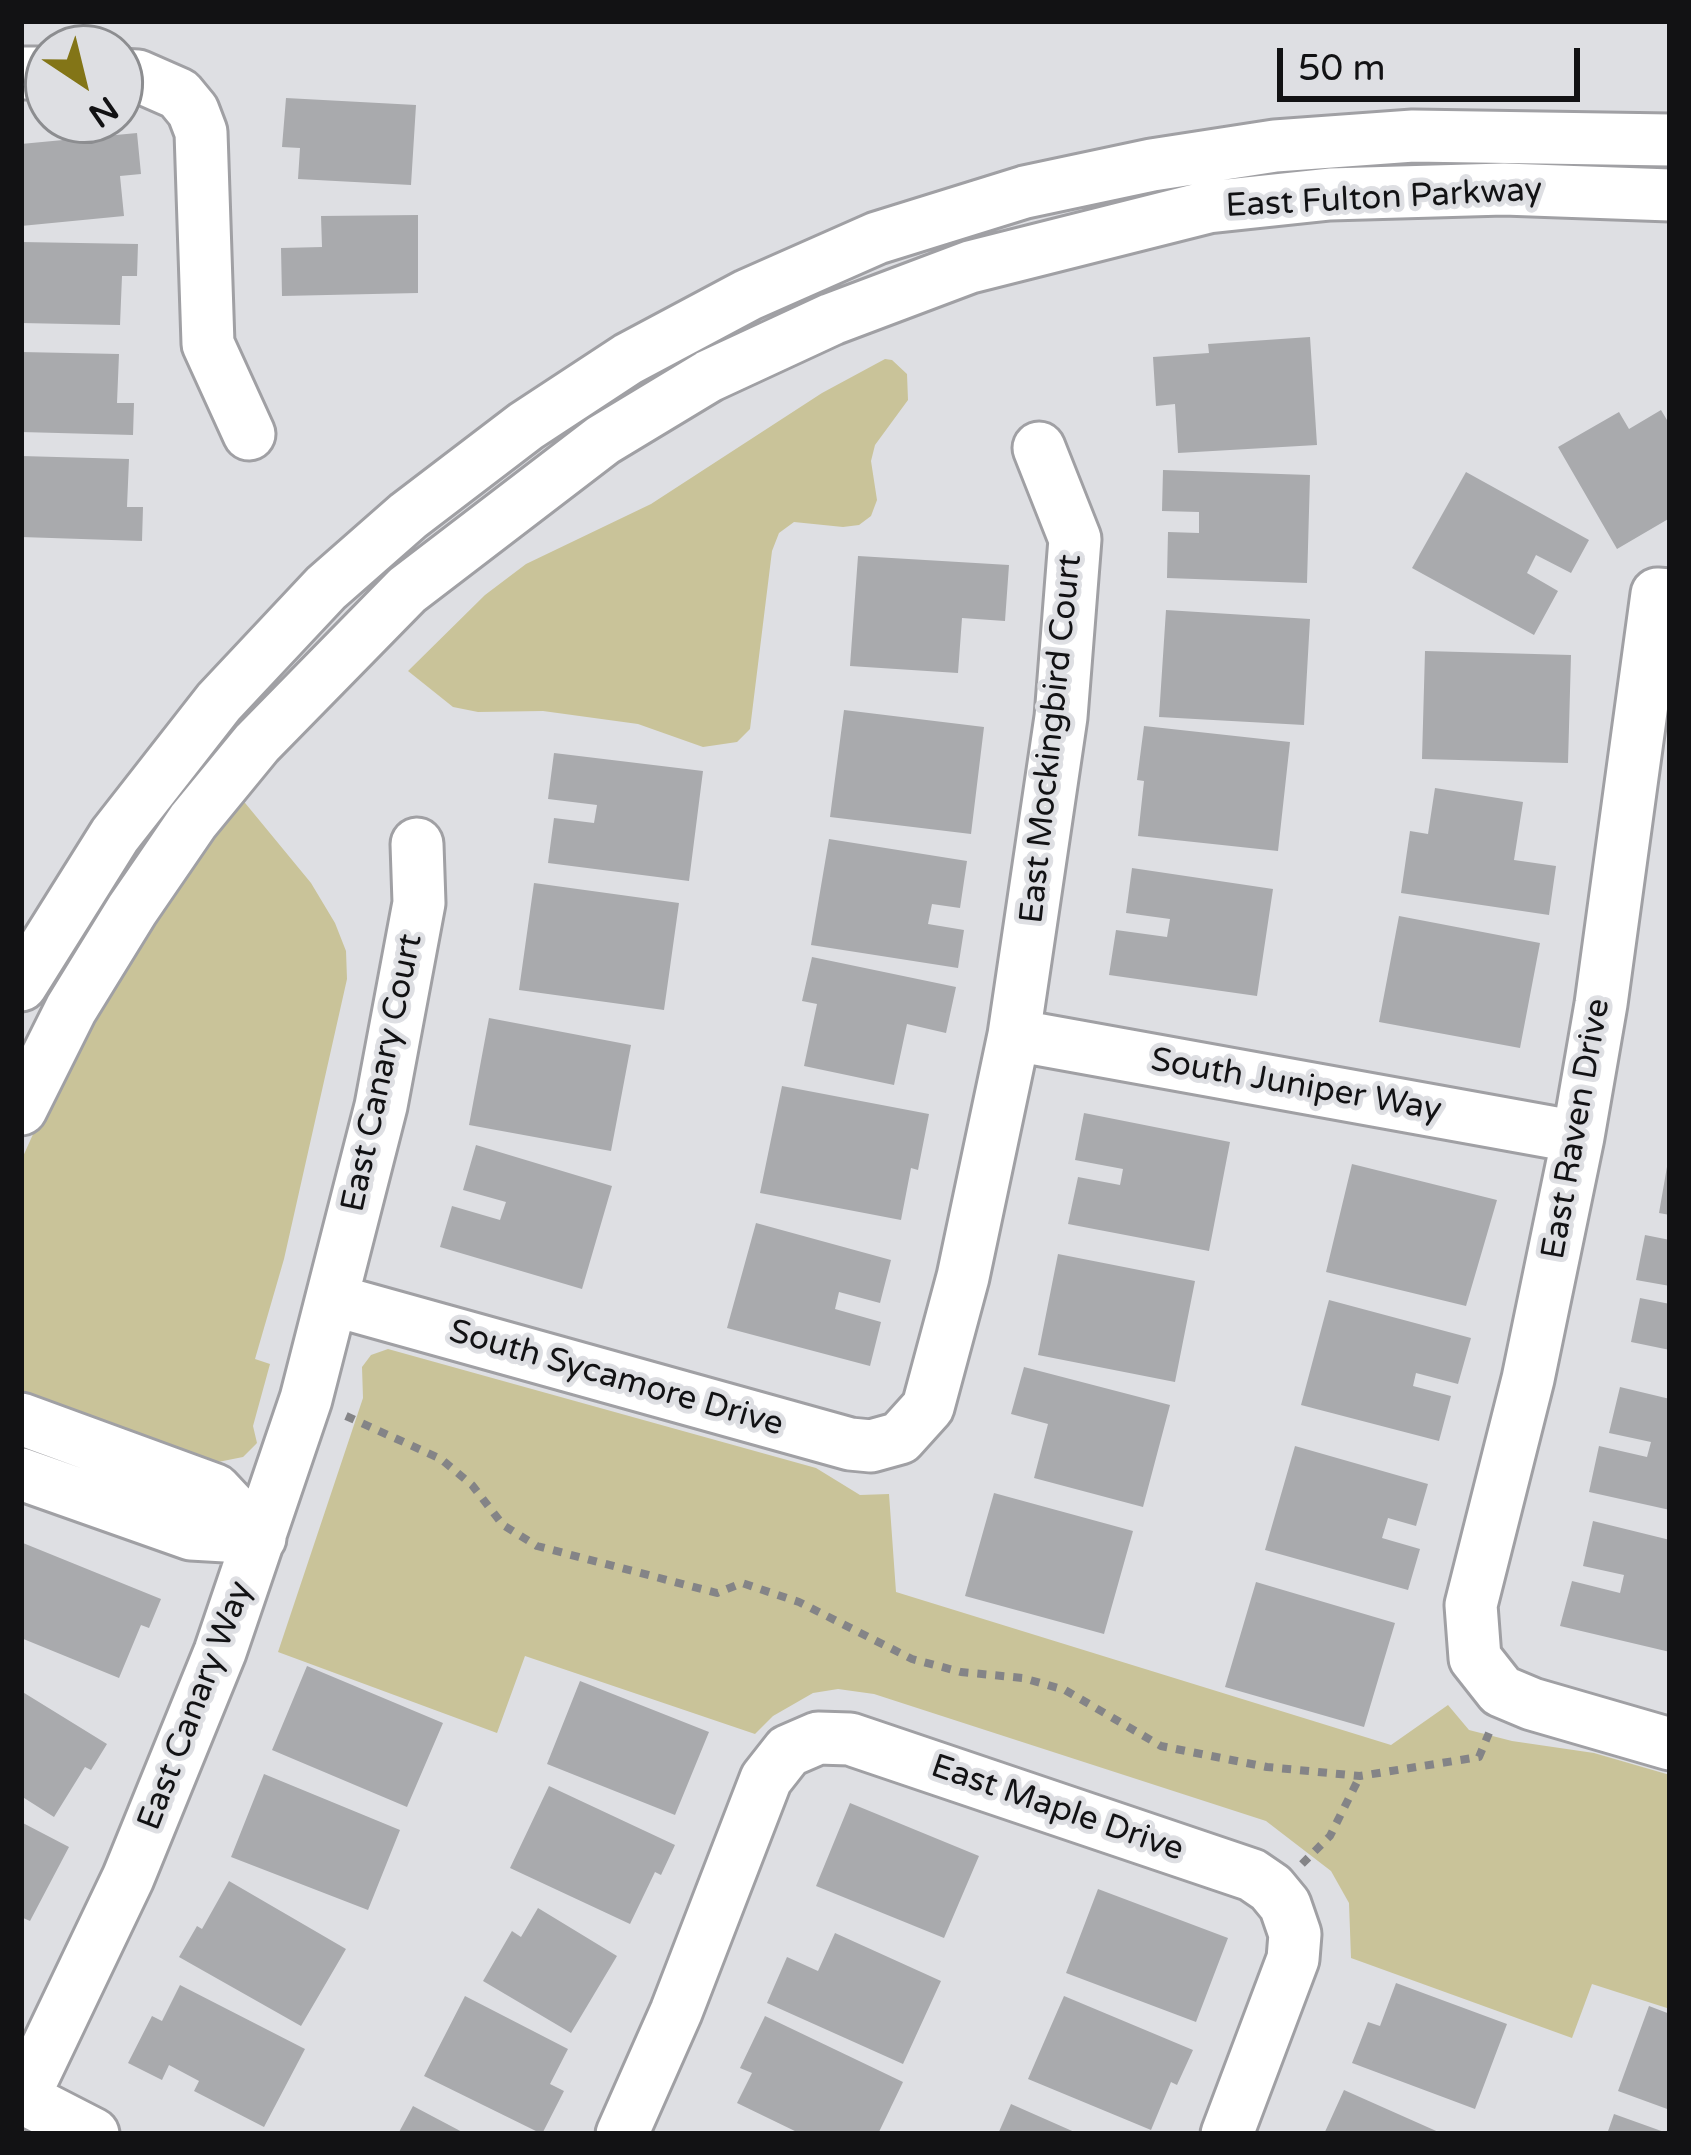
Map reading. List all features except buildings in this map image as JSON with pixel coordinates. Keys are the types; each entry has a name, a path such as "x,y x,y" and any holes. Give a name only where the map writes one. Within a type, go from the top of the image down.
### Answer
{"street":[{"path":"144,79 179,94 201,132 208,344 249,434"},
{"name":"East Fulton Parkway","path":"21,985 115,836 219,701 326,588 408,516 526,426 628,359 748,295 877,238 1024,192 1152,165 1275,146 1412,136 1670,140"},
{"name":"East Fulton Parkway","path":"21,1109 71,1009 132,910 256,742 407,590 603,440 709,376 832,320 970,267 1208,207 1330,194 1504,189 1670,195"},
{"name":"East Mockingbird Court","path":"900,1438 928,1407 962,1277 1014,1035 1061,717 1075,539 1039,448"},
{"name":"East Raven Drive","path":"1488,1675 1472,1605 1528,1379 1578,1137 1663,595"},
{"name":"East Canary Court","path":"333,1300 385,1084 418,903 417,844"},
{"name":"South Juniper Way","path":"1014,1035 1578,1137"},
{"name":"East Canary Way","path":"22,2100 128,1878 220,1652 306,1399 333,1300"},
{"name":"South Sycamore Drive","path":"333,1300 850,1444 871,1446 900,1438"},
{"path":"21,1419 215,1490 260,1538"},
{"path":"21,1474 191,1534 260,1538"},
{"path":"1488,1675 1532,1704 1670,1744"},
{"name":"East Maple Drive","path":"622,2134 676,2012 766,1779 788,1751 818,1738 850,1739 1252,1875 1278,1896"},
{"path":"1227,2134 1293,1959 1295,1934 1278,1896"},
{"path":"22,2100 93,2134"}],"path":[{"path":"306,1399 441,1459 472,1485 503,1525 537,1546 717,1593 742,1583 799,1602 912,1659 1065,1690 1160,1746 1267,1767 1360,1776 1479,1757 1488,1675"},
{"path":"1278,1896 1330,1836 1360,1776"}],"shaded area":[{"path":"885,359 907,374 908,400 875,445 871,461 877,500 871,516 859,525 843,527 794,522 779,533 772,551 750,729 737,742 703,747 638,724 543,711 478,712 453,707 408,671 485,595 526,564 651,504 822,393"},
{"path":"241,798 311,883 335,923 346,951 347,979 284,1259 255,1359 270,1364 253,1426 257,1443 243,1457 203,1465 21,1401 21,1161 60,1074 146,925"},
{"path":"388,1349 816,1468 860,1495 889,1494 896,1592 1391,1745 1448,1705 1469,1730 1594,1753 1670,1775 1670,2009 1592,1984 1572,2038 1351,1958 1349,1903 1331,1871 1266,1821 874,1694 838,1689 813,1693 773,1716 755,1734 525,1656 497,1733 278,1652 363,1398 362,1367 371,1355"}]}
